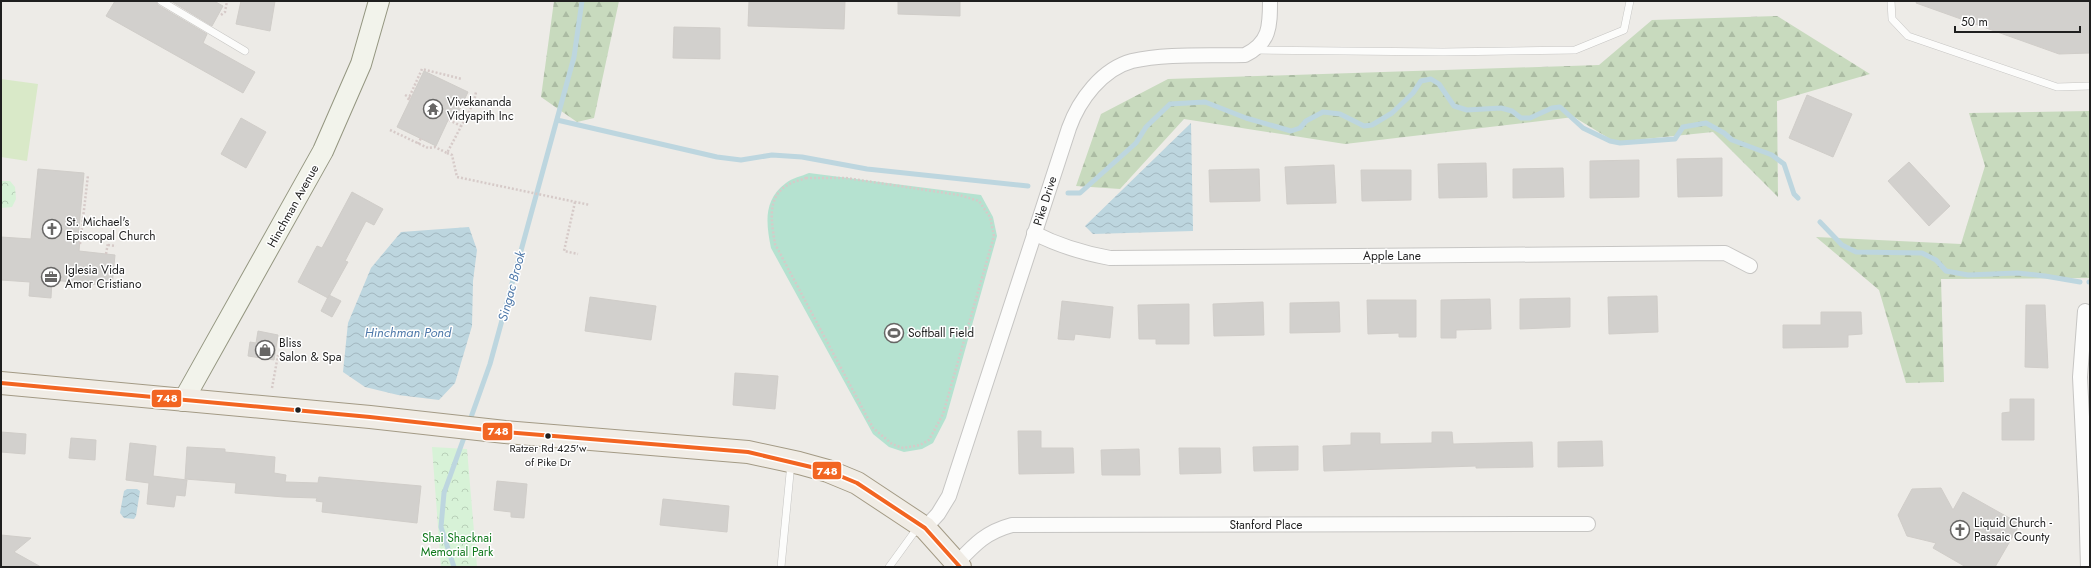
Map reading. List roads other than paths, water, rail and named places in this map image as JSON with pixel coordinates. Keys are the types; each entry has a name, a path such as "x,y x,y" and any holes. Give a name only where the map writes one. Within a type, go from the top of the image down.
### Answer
{"main road":[{"path":"1,383 446,425 505,432 748,452 792,461 828,471 857,483 922,526 958,565"}],"street":[{"name":"Hinchman Avenue","path":"183,401 323,151 361,64 379,1"},
{"path":"1254,50 1260,46 1266,35 1270,22 1270,1"},
{"name":"Pike Drive","path":"922,526 938,514 949,496 1072,120 1083,100 1096,83 1112,70 1130,62 1143,59 1245,55 1254,50"},
{"name":"Apple Lane","path":"1034,233 1057,245 1083,253 1116,258 1725,253 1750,266"},
{"path":"2085,311 2080,377 2088,567"},
{"name":"Stanford Place","path":"958,565 983,536 997,529 1012,525 1588,524"}],"lane":[{"path":"161,1 245,50"},
{"path":"1254,50 1443,52 1575,50 1624,30 1630,1"},
{"path":"1891,1 1892,19 1908,36 2057,86 2090,86"},
{"path":"781,567 792,461"},
{"path":"889,567 922,526"}],"water":[{"path":"1191,123 1193,231 1093,234 1085,226"},
{"name":"Hinchman Pond","path":"469,227 477,250 473,281 472,326 455,383 439,400 398,395 365,387 343,372 348,323 371,268 401,232"},
{"path":"127,489 137,489 140,491 136,516 134,519 124,518 120,513 124,491"}],"waterway":[{"name":"Singac Brook","path":"469,423 490,364 574,57 582,1"},
{"path":"1068,193 1080,193 1136,143 1146,127 1170,104 1205,102 1246,118 1291,131 1300,128 1306,121 1323,112 1340,114 1364,126 1372,125 1392,113 1413,93 1421,81 1431,79 1439,84 1454,106 1467,110 1501,108 1512,111 1521,118 1530,118 1552,108 1560,107 1583,128 1610,141 1620,143 1675,139 1683,127 1706,123 1724,133 1732,140 1772,155 1784,164 1794,194 1798,198"},
{"path":"557,120 717,157 741,160 772,155 802,157 867,169 1028,186"},
{"path":"1820,222 1842,245 1856,252 1922,253 1936,260 1946,271 1968,275 2017,273 2080,282"},
{"name":"Singac Brook","path":"454,567 441,527 444,493 466,432"}],"place":[{"name":"Vivekananda Vidyapith Inc","path":"433,109"},
{"name":"St. Michael's Episcopal Church","path":"52,229"},
{"name":"Iglesia Vida Amor Cristiano","path":"51,277"},
{"name":"Softball Field","path":"894,333"},
{"name":"Bliss Salon & Spa","path":"265,350"},
{"name":"Ratzer Rd 425'w of Pike Dr","path":"548,436"},
{"name":"Liquid Church - Passaic County","path":"1960,530"}],"park label":[{"name":"Shai Shacknai Memorial Park","path":"457,545"}]}
